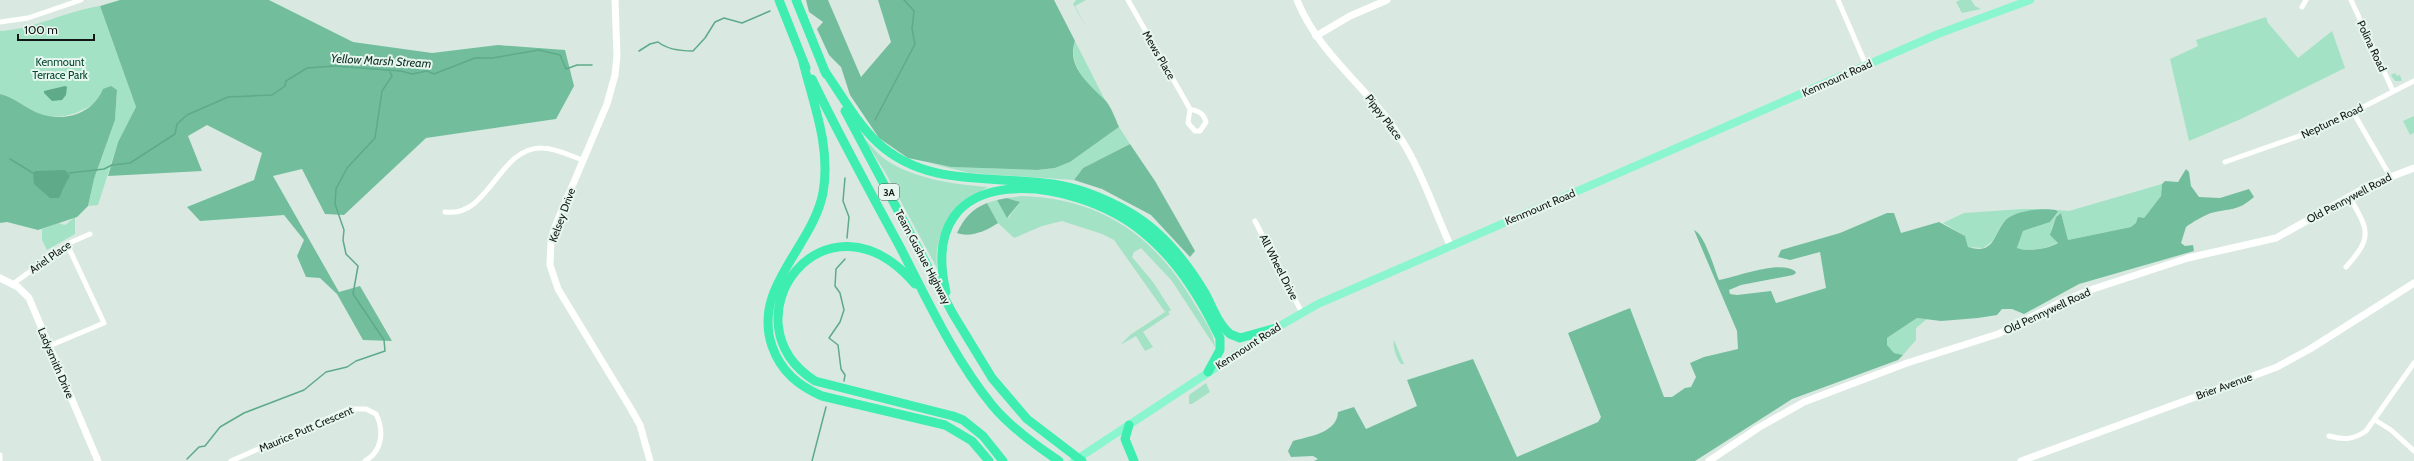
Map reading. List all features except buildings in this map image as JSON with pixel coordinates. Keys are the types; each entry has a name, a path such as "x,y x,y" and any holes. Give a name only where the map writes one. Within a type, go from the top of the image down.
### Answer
{"highway":[{"name":"Team Gushue Highway","path":"780,0 803,62 852,160 962,362 992,406 1025,436 1059,461"},
{"name":"Team Gushue Highway","path":"796,0 824,70 978,357 1005,395 1027,419 1059,445 1082,461"},
{"path":"803,62 824,143 825,179 822,195 814,218 770,299 767,323 774,353 793,380 806,389 822,396 945,425 972,441 989,461"},
{"path":"824,70 859,122 877,142 894,155 914,166 943,176 1053,184 1078,189 1106,200 1131,213 1165,240 1189,267 1230,334 1240,338 1276,328"},
{"path":"954,314 942,274 941,252 946,231 957,213 973,199 998,190 1022,189 1060,193 1104,207 1124,219 1144,232 1178,266 1220,338 1220,350 1208,372"},
{"path":"925,295 892,261 877,251 861,247 845,246 828,248 812,256 798,267 788,281 781,297 778,315 784,347 802,372 815,380 939,411 963,420 983,436 1003,461"},
{"path":"1129,425 1126,439 1134,461"}],"main road":[{"name":"Kenmount Road","path":"1074,461 1208,372 1302,313 1866,65 1948,30 2030,0"}],"street":[{"path":"0,22 28,18 81,0"},
{"name":"Kelsey Drive","path":"615,0 617,56 615,75 607,104 554,229 550,254 551,271 562,297 640,425 650,461"},
{"name":"Mews Place","path":"1128,0 1190,109 1188,124 1195,131 1200,131 1206,122 1204,116 1201,112 1190,109"},
{"name":"Pippy Place","path":"1296,0 1316,36 1334,60 1371,97 1399,136 1451,247"},
{"path":"1316,36 1350,16 1387,0"},
{"path":"1838,0 1866,65"},
{"path":"2302,7 2306,0"},
{"name":"Polina Road","path":"2351,0 2393,91"},
{"name":"Neptune Road","path":"2225,162 2322,128 2414,81"},
{"path":"2353,112 2390,176"},
{"path":"445,212 458,212 470,208 516,158 533,149 551,149 583,160"},
{"name":"Old Pennywell Road","path":"1709,461 1787,411 1817,397 1906,363 1998,334 2063,301 2100,286 2188,258 2276,238 2349,196 2390,176 2414,168"},
{"path":"2346,267 2358,253 2365,240 2364,223 2349,196"},
{"name":"All Wheel Drive","path":"1255,221 1302,313"},
{"name":"Ariel Place","path":"13,284 67,244 90,234"},
{"path":"49,346 104,323 67,244"},
{"name":"Ladysmith Drive","path":"0,278 13,284 28,298 98,461"},
{"name":"Brier Avenue","path":"2021,461 2276,367 2310,349 2414,283"},
{"path":"2329,436 2344,440 2356,437 2366,431 2414,363"},
{"name":"Maurice Putt Crescent","path":"231,461 349,409 358,408 376,414 380,423 382,434 378,447 370,458 365,461"},
{"path":"2375,420 2391,430 2414,451"},
{"path":"0,454 0,460"}],"green space":[{"path":"1076,0 1086,0 1075,6 1088,30 1073,4"},
{"path":"1960,0 1971,0 1975,6 1981,9 1962,13 1956,2"},
{"name":"Kenmount Terrace Park","path":"100,6 136,107 118,142 98,205 88,206 94,179 115,120 117,90 89,107 70,115 49,116 33,111 5,95 0,94 0,31 13,30 38,24 87,8"},
{"path":"2266,17 2268,23 2298,58 2332,31 2345,68 2241,119 2189,141 2170,59 2198,46 2196,40"},
{"path":"1075,41 1105,100 1086,82 1076,66 1073,50"},
{"path":"2395,73 2397,76 2400,75 2402,81 2395,81 2391,75"},
{"path":"2414,116 2414,133 2410,135 2403,121"},
{"path":"1119,127 1130,144 1083,168 1074,180 970,173 928,163 951,167 1037,170 1055,168 1070,162"},
{"path":"863,137 882,157 906,171 947,182 988,187 966,201 949,219 939,241 937,268 885,172"},
{"path":"2162,184 2161,196 2144,218 2131,227 2068,240 2061,213 2056,217 2051,230 2058,242 2038,249 2027,250 2017,248 2023,231 2050,222 2058,213 2056,210 2069,211"},
{"path":"1021,196 1050,198 1076,204 1101,213 1123,225 1143,240 1162,258 1179,279 1207,324 1215,347 1172,281 1141,248 1134,252 1132,257 1153,282 1171,310 1168,312 1170,314 1143,332 1153,347 1145,351 1136,336 1120,345 1130,335 1165,312 1114,240 1102,234 1062,221 1042,226 1014,238 998,223 987,203 997,200 1008,218 1020,202 1007,198"},
{"path":"2022,209 2050,209 2026,212 2008,218 2001,226 1995,238 1983,248 1968,247 1965,236 1943,223 1964,213"},
{"path":"75,217 75,234 47,250 42,240 42,229 58,223 65,225"},
{"path":"1917,318 1927,319 1916,328 1916,340 1903,355 1894,353 1886,345 1887,338"},
{"path":"1394,340 1404,364 1401,364 1396,356"},
{"path":"1206,383 1210,392 1192,404 1189,404 1189,395"}],"shaded area":[{"path":"120,0 269,0 353,42 432,53 498,45 565,50 574,86 556,119 426,138 344,215 325,214 302,169 273,176 339,292 360,286 392,341 363,340 337,294 320,278 306,277 297,256 304,240 284,215 200,221 187,207 254,180 262,153 207,125 188,136 202,171 108,176 118,142 136,107 100,6"},
{"path":"806,0 828,0 861,77 891,42 878,0 1054,0 1075,41 1073,50 1074,58 1080,74 1106,102 1113,112 1119,127 1070,162 1055,168 1037,170 951,167 908,158 879,138 850,95 841,67 829,55 817,29 823,22 809,12"},
{"path":"65,86 67,87 66,95 62,100 52,101 44,93 44,91"},
{"path":"111,86 117,90 115,120 94,179 88,206 77,217 38,230 7,222 0,223 0,94 5,95 38,113 58,117 76,114 85,110 98,98 103,89"},
{"path":"1130,144 1155,181 1195,251 1190,257 1151,215 1102,189 1074,180 1083,168"},
{"path":"2186,169 2189,172 2191,186 2199,197 2220,198 2249,189 2254,197 2243,205 2233,209 2211,213 2186,227 2181,243 2185,246 2193,245 2194,251 2079,284 2024,314 2012,309 2002,309 1997,315 1978,318 1941,321 1917,318 1887,338 1887,345 1894,353 1903,355 1898,360 1792,399 1695,461 1314,461 1318,459 1313,456 1291,457 1288,451 1293,441 1328,429 1333,425 1338,412 1354,407 1366,429 1417,406 1407,380 1473,359 1517,457 1598,422 1601,417 1568,333 1630,308 1664,397 1672,397 1685,388 1691,387 1696,377 1690,363 1704,357 1738,349 1737,331 1694,230 1702,238 1719,280 1768,268 1788,268 1795,271 1796,273 1793,275 1741,285 1729,290 1730,294 1737,295 1771,291 1776,303 1826,288 1820,252 1790,260 1778,257 1781,250 1840,233 1887,213 1894,213 1901,233 1939,222 1965,236 1968,247 1977,249 1988,246 1992,243 2000,227 2008,218 2014,215 2021,212 2044,209 2056,210 2058,212 2050,222 2023,231 2017,248 2027,250 2038,249 2049,247 2058,243 2050,235 2056,217 2061,213 2068,240 2131,227 2136,223 2138,217 2144,218 2161,196 2162,184 2165,181 2178,182"},
{"path":"65,170 70,176 59,198 50,198 34,184 33,173 35,171"},
{"path":"1007,198 1020,202 1007,218 997,200"},
{"path":"987,203 998,223 978,233 967,235 957,233 969,215 977,208"}],"waterway":[{"path":"875,120 915,44 912,29 914,11 904,0"},
{"name":"Yellow Marsh Stream","path":"639,51 650,44 658,42 670,48 693,51 705,38 715,22 724,18 742,23 770,11"},
{"name":"Yellow Marsh Stream","path":"69,173 104,169 112,165 130,163 175,134 177,124 187,115 228,97 272,95 285,86 286,81 307,68 334,66 401,71 412,74 427,71 434,74 475,58 492,58 539,50 560,55 566,69 577,65 592,65"},
{"path":"187,459 199,447 205,446 220,427 244,413 304,390 326,372 347,367 356,361 385,351 384,340 353,294 358,266 346,254 343,240 344,230 335,204 336,189 347,168 375,138 382,91 392,76 390,72"},
{"name":"Yellow Marsh Stream","path":"10,159 33,173"},
{"path":"845,178 843,201 849,217 847,238"},
{"path":"844,381 845,375 841,369 838,345 829,338 840,322 844,310 840,293 835,286 836,269 845,259"},
{"path":"812,461 826,407"}]}
